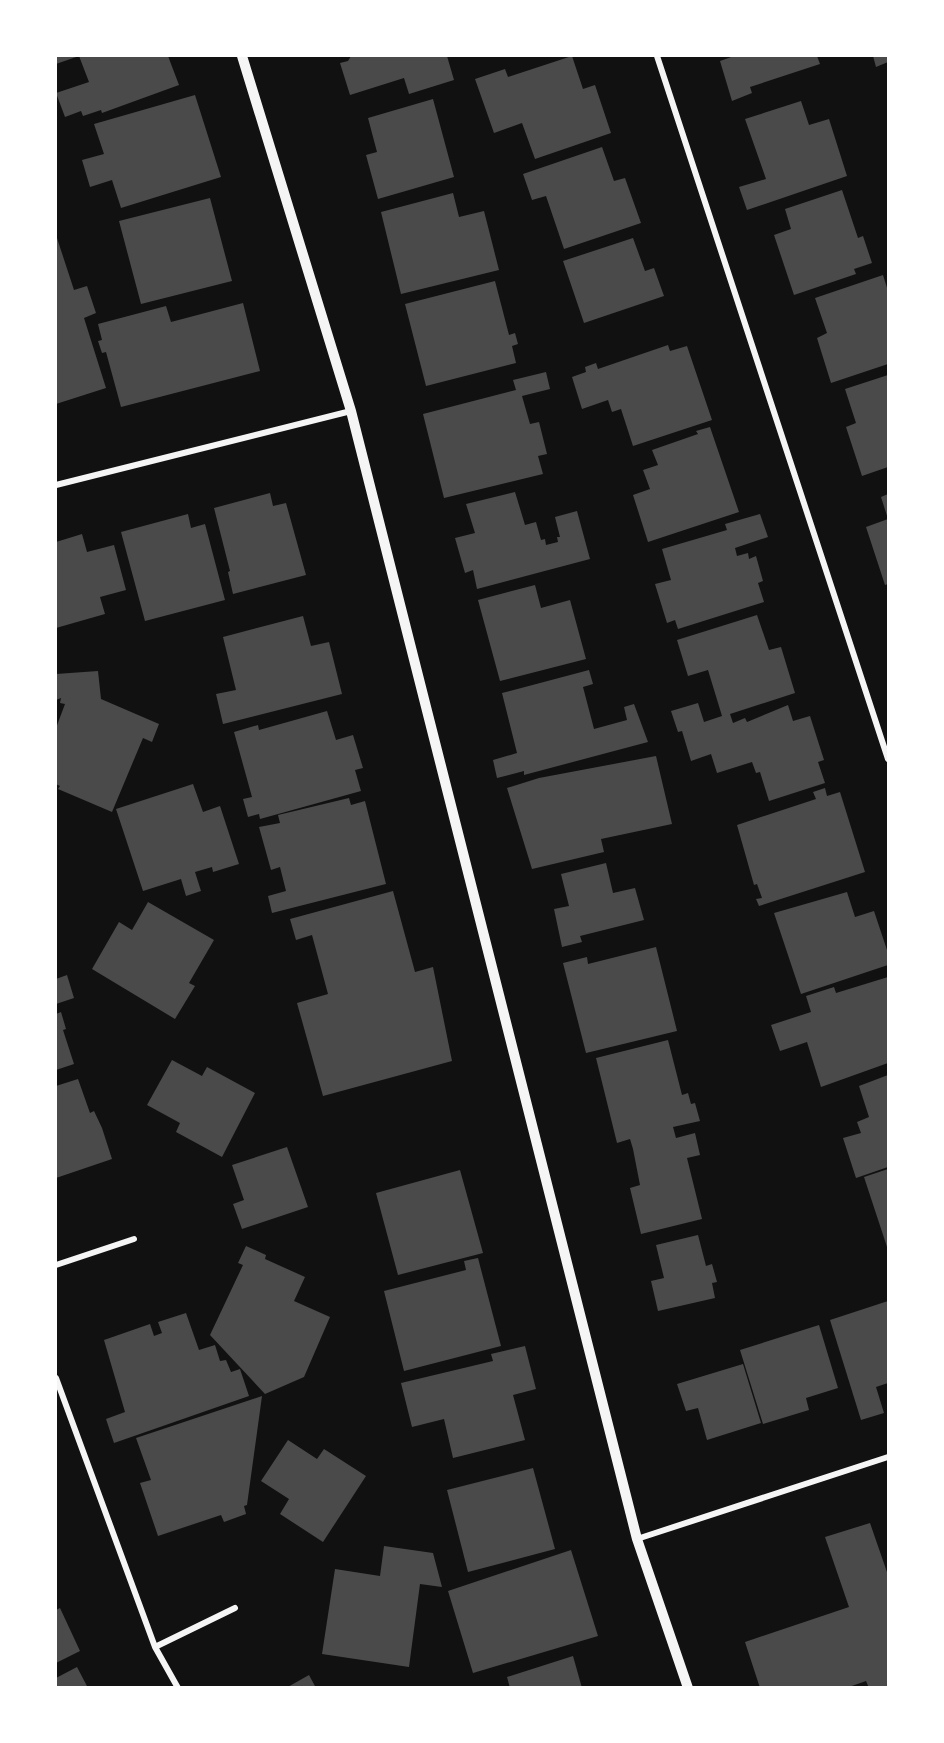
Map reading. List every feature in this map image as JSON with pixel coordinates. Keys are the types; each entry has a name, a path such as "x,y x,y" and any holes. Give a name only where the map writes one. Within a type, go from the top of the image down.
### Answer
{"street":[{"path":"242,56 351,411 638,1539 688,1688"},
{"path":"657,56 888,759"},
{"path":"56,485 351,411"},
{"path":"56,1265 134,1239"},
{"path":"56,1378 155,1647 178,1688"},
{"path":"638,1539 888,1457"},
{"path":"155,1647 235,1608"}],"building":[{"path":"56,56 79,56 56,64"},
{"path":"79,56 168,56 179,85 102,113 101,110 83,116 81,111 65,117 56,93 89,82"},
{"path":"351,56 447,56 454,80 409,94 404,78 350,95 340,63 348,61"},
{"path":"572,56 583,89 595,85 611,133 535,159 522,123 494,133 475,79 505,69 508,77"},
{"path":"734,56 817,56 820,64 750,87 752,93 732,101 720,61"},
{"path":"873,56 888,56 888,62 876,67"},
{"path":"195,95 221,177 121,208 112,180 90,187 82,160 104,154 94,124"},
{"path":"433,99 454,177 378,199 366,155 377,152 368,118"},
{"path":"801,101 809,125 829,119 847,176 747,210 739,187 766,179 745,119"},
{"path":"602,147 614,181 625,178 641,223 564,249 546,196 532,200 523,174"},
{"path":"842,190 858,238 863,236 872,263 854,269 856,274 794,295 774,235 791,229 785,209"},
{"path":"453,193 459,217 484,211 499,270 401,294 381,212"},
{"path":"210,198 232,281 141,304 119,221"},
{"path":"56,235 74,290 87,286 96,313 84,318 106,388 56,404"},
{"path":"633,238 645,271 654,268 664,296 584,323 563,261"},
{"path":"883,275 888,291 888,364 831,383 817,338 827,333 815,298"},
{"path":"495,281 509,335 515,333 518,344 512,346 516,363 426,386 405,304"},
{"path":"243,303 260,371 121,407 106,352 102,353 98,341 102,340 98,324 166,306 171,322"},
{"path":"668,345 670,351 687,346 712,420 633,446 621,409 612,412 608,400 582,409 572,377 586,372 585,367 596,363 598,369"},
{"path":"546,372 550,389 522,396 530,424 539,422 547,454 538,456 543,474 444,498 423,414 516,390 513,380"},
{"path":"888,375 888,467 862,476 846,427 856,423 845,389"},
{"path":"710,427 739,512 648,542 633,495 650,489 643,470 658,465 652,450 698,434 696,431"},
{"path":"515,492 525,525 536,522 541,540 545,539 546,545 558,542 557,537 560,537 555,517 577,511 590,559 477,589 473,570 465,573 455,538 475,533 466,504"},
{"path":"270,493 273,506 286,503 306,575 233,594 228,572 230,571 214,508"},
{"path":"888,494 888,519 881,497"},
{"path":"188,514 191,528 205,524 225,600 145,621 121,532"},
{"path":"760,514 768,537 735,548 737,556 748,553 749,559 756,556 763,581 758,583 764,602 678,629 675,620 667,623 655,584 671,580 662,549 727,530 725,524"},
{"path":"888,519 888,584 885,585 866,527"},
{"path":"82,534 87,552 114,545 126,590 100,597 105,614 56,628 56,542"},
{"path":"535,585 541,608 570,600 586,659 500,681 478,600"},
{"path":"757,615 769,650 781,647 795,693 730,714 733,723 745,718 747,722 788,705 793,721 810,716 824,760 818,762 825,783 769,801 760,772 756,773 752,762 717,773 711,754 691,761 682,731 678,732 671,711 698,703 704,722 722,716 708,670 688,676 677,640"},
{"path":"303,616 311,646 329,642 342,694 223,724 216,694 236,690 223,637"},
{"path":"589,670 593,684 583,687 594,729 627,720 624,707 634,704 648,742 524,775 524,771 497,778 493,760 517,753 502,693"},
{"path":"98,671 101,699 159,724 152,742 143,738 112,812 58,789 60,786 56,784 56,728 65,704 60,703 61,698 56,700 56,674"},
{"path":"327,711 336,740 353,735 363,768 355,770 361,791 260,819 259,814 248,817 243,799 252,797 234,732 258,725 259,730"},
{"path":"656,756 672,824 601,839 604,852 532,869 507,788 539,778"},
{"path":"193,784 203,812 220,806 239,864 213,872 212,867 195,872 201,891 186,896 181,879 143,891 116,809"},
{"path":"825,788 827,796 840,792 865,872 759,906 756,899 762,898 757,884 754,885 737,825 816,799 813,792"},
{"path":"349,798 351,805 365,801 386,884 272,913 268,896 286,891 280,867 271,870 259,827 280,823 278,815"},
{"path":"606,863 613,893 635,888 644,920 580,936 582,942 562,947 554,909 569,906 561,874"},
{"path":"393,891 415,972 433,967 452,1061 323,1096 297,1003 328,994 312,935 296,940 290,919"},
{"path":"847,892 855,917 874,911 888,953 888,965 801,994 774,913"},
{"path":"148,902 214,940 189,983 195,986 175,1019 92,969 119,922 132,930"},
{"path":"656,947 677,1031 586,1053 563,963 587,957 588,964"},
{"path":"67,975 74,998 56,1004 56,979"},
{"path":"888,977 888,1063 821,1087 807,1042 780,1051 771,1025 811,1012 806,996 834,987 836,993"},
{"path":"61,1012 66,1029 63,1030 74,1064 56,1070 56,1014"},
{"path":"668,1040 682,1095 688,1093 691,1104 695,1103 700,1121 673,1127 676,1138 695,1133 700,1155 687,1158 702,1219 641,1234 630,1188 640,1185 633,1149 630,1139 617,1143 596,1058"},
{"path":"172,1060 202,1076 207,1067 255,1093 222,1157 176,1132 180,1123 147,1105"},
{"path":"888,1075 888,1167 856,1178 843,1138 861,1133 857,1122 869,1117 859,1086"},
{"path":"78,1079 90,1113 94,1111 102,1128 112,1159 56,1178 56,1086"},
{"path":"287,1147 308,1207 242,1229 233,1204 244,1200 232,1165"},
{"path":"888,1169 888,1250 864,1177"},
{"path":"460,1170 483,1253 398,1275 376,1193"},
{"path":"698,1235 706,1266 712,1264 717,1282 712,1283 715,1298 658,1311 651,1281 664,1278 656,1245"},
{"path":"246,1246 266,1255 265,1259 305,1277 294,1301 330,1317 304,1377 265,1394 210,1335 243,1265 238,1263"},
{"path":"478,1258 501,1346 404,1371 384,1291 466,1270 464,1261"},
{"path":"888,1301 888,1383 876,1387 884,1413 861,1420 830,1320"},
{"path":"186,1313 199,1350 215,1345 220,1361 226,1360 231,1372 240,1369 249,1396 114,1443 106,1419 125,1412 104,1340 150,1324 154,1336 162,1333 158,1322"},
{"path":"819,1325 838,1388 806,1398 809,1410 763,1424 740,1350"},
{"path":"525,1346 536,1389 513,1395 525,1440 453,1458 444,1419 412,1427 401,1383 493,1361 491,1354"},
{"path":"743,1364 761,1423 707,1440 698,1408 686,1411 677,1384"},
{"path":"262,1396 247,1505 244,1506 246,1514 224,1522 221,1515 158,1536 140,1483 151,1480 136,1438"},
{"path":"288,1440 317,1459 324,1449 366,1476 323,1542 280,1514 289,1499 261,1481"},
{"path":"533,1468 555,1549 468,1572 447,1490"},
{"path":"870,1523 888,1575 888,1688 869,1688 866,1681 846,1688 760,1688 745,1642 849,1607 825,1537"},
{"path":"384,1546 433,1553 442,1587 420,1584 409,1667 322,1654 335,1569 380,1576"},
{"path":"571,1550 598,1636 473,1673 448,1591"},
{"path":"60,1608 80,1651 56,1663 56,1610"},
{"path":"573,1656 582,1688 510,1688 507,1677"},
{"path":"77,1667 88,1688 56,1688 56,1678"},
{"path":"309,1675 316,1688 286,1688"}]}
